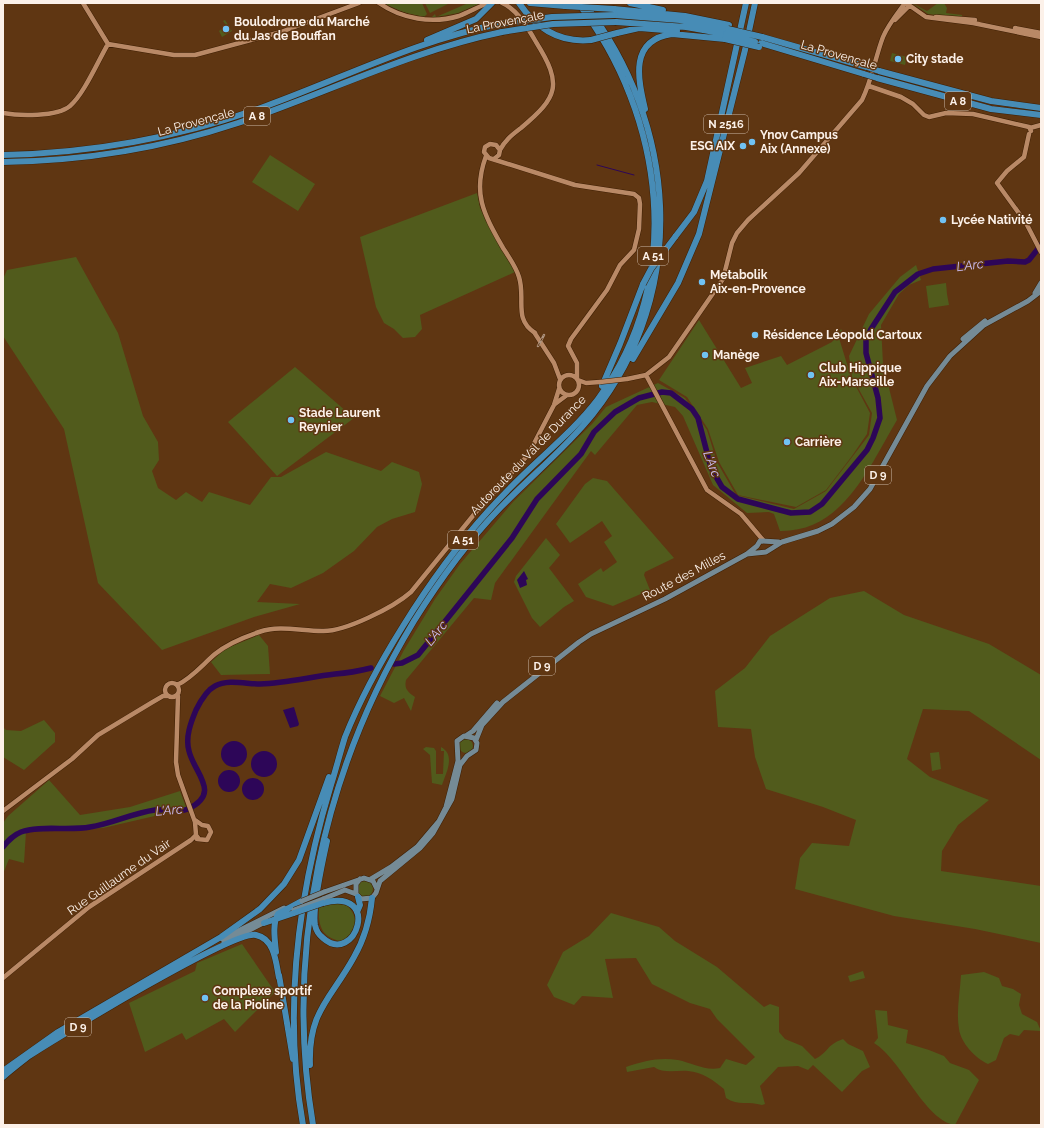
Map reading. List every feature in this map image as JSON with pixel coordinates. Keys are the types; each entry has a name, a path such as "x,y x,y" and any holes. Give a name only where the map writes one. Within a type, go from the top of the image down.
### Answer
{"highway":[{"path":"277,102 469,23 482,14 492,3"},
{"path":"520,3 533,20 550,32 575,40 590,40 633,29 650,28 727,32 761,40"},
{"path":"530,3 615,12"},
{"path":"574,3 612,56"},
{"name":"Autoroute du Val de Durance","path":"303,1125 299,1096 295,997 300,920 306,879 319,824 345,739 385,658 420,600 465,538 510,488 562,438 599,397 624,357 643,306 654,254 655,205 647,148 632,98 612,56 596,28 578,3"},
{"name":"Autoroute du Val de Durance","path":"313,1125 306,1064 304,1013 308,933 322,846 334,799 348,758 372,699 394,656 429,598 470,542 498,510 574,436 594,414 614,385 633,351 653,294 658,264 661,227 656,165 641,107 627,73 608,37 584,3"},
{"path":"630,3 727,32 761,40"},
{"name":"N 2516","path":"562,438 603,384 643,284 651,269 694,212 708,181 746,3"},
{"name":"N 2516","path":"594,414 622,375 644,340 678,283 692,251 709,199 755,3"},
{"name":"La Provençale","path":"3,155 70,151 136,142 201,127 277,102 426,44 499,24 552,16 615,12 660,18 727,32"},
{"name":"La Provençale","path":"3,162 52,160 109,153 194,136 252,118 411,57 460,41 502,32 553,24 616,22 686,27 727,32"},
{"path":"656,165 651,134 638,77 639,61 643,53 652,43 668,35 727,32"},
{"name":"La Provençale","path":"761,40 843,60 991,101 1041,108"},
{"name":"La Provençale","path":"761,40 835,66 991,109 1041,115"},
{"path":"149,978 240,925 260,909 279,890 302,854 345,739"},
{"path":"264,923 294,909 323,901 343,901 351,905 356,912 358,921 357,931 348,940 340,943 331,943 324,939 317,930 315,923 316,909 323,862 348,758"},
{"path":"356,912 360,905 357,895"},
{"path":"311,1110 310,1052 314,1027 323,1003 354,958 370,916 372,898"},
{"path":"294,909 302,901"},
{"path":"276,918 275,942 279,978 299,1096"},
{"path":"192,960 245,936 256,935 265,939 270,945 279,978"},
{"name":"D 9","path":"3,1077 45,1046 192,960"},
{"name":"D 9","path":"3,1065 25,1050 149,978"},
{"name":"D 9","path":"3,1071 58,1032"}],"main road":[{"path":"83,3 108,44 174,55 195,55 288,30 359,3"},
{"path":"379,3 394,11 417,19 429,20 445,20 488,3"},
{"path":"194,819 202,825 210,828 211,835 207,840 198,837 197,829 185,797 176,762 176,706 179,687 222,649 259,632 275,628 322,631 335,630 400,601 410,592 476,512 528,455 554,405 559,389 560,379 554,363 522,312 521,287 518,274 489,222 482,206 479,178 486,156 484,152 487,146 504,142 544,108 552,96 553,84 549,66 536,42 516,14 510,7 502,3"},
{"path":"892,21 896,20 902,14 908,4"},
{"path":"908,4 926,17 973,23 1041,37"},
{"path":"554,363 567,375 586,383 647,377 669,357 719,285 726,272 732,244 737,233 748,220 799,173 862,100 869,86 883,38 892,21 908,4"},
{"path":"945,19 971,20 1041,34"},
{"path":"3,113 13,115 47,113 70,106 79,95 108,44"},
{"path":"869,86 901,96 929,117 946,113 973,114 1013,122 1028,130 1041,125"},
{"path":"1028,130 1024,157 1007,171 997,183 1030,230 1041,252"},
{"path":"483,165 500,151 504,142"},
{"path":"496,145 505,162"},
{"path":"486,156 574,185 634,194 639,198 640,224 634,250 620,265 607,290 571,339 568,346 569,351 576,363 578,390"},
{"path":"1041,279 1041,284"},
{"name":"D 9","path":"939,369 946,356 970,332 993,316 1032,296 1041,284"},
{"name":"D 9","path":"770,548 782,542 818,531 832,524 854,507 870,489 927,386 939,369 957,349 984,325 1028,301 1041,291"},
{"path":"560,379 574,369 576,363"},
{"path":"647,377 699,475 712,495 738,512 754,529 762,542 770,548 766,552 761,552 762,542"},
{"path":"554,405 567,395 574,394 586,383"},
{"path":"559,389 567,395"},
{"name":"D 9","path":"748,554 762,542 782,542"},
{"name":"D 9","path":"748,554 761,552"},
{"name":"Route des Milles","path":"476,740 478,730 490,715 518,689 591,634 670,596 748,554"},
{"name":"Route des Milles","path":"467,735 499,701 577,640 604,625 630,615"},
{"path":"150,703 165,690 169,684 179,687"},
{"path":"165,690 176,706"},
{"path":"3,811 72,758 98,735 162,696 178,696"},
{"path":"302,901 360,879 370,879 391,868 417,848 439,821 446,807 458,761 456,746 457,741 467,735 476,740 476,750 466,756 460,765 452,799 433,833 415,852 380,881 372,898 365,900 349,890 345,890 323,901"},
{"path":"458,753 466,756"},
{"path":"197,829 202,825"},
{"name":"Rue Guillaume du Vair","path":"3,978 91,906 191,840 198,837"},
{"path":"357,895 356,884 360,879"},
{"path":"370,879 375,883 376,889"},
{"name":"D 9","path":"149,978 260,919 294,909"},
{"name":"D 9","path":"192,960 264,923"}],"green space":[{"path":"383,3 422,3 427,14 424,17 403,12"},
{"path":"425,3 450,3 430,13"},
{"path":"465,3 481,3 458,13 431,18 435,14 436,17 466,4"},
{"path":"912,3 927,11 938,3 944,3 947,8 946,13 962,15 962,18 928,14"},
{"name":"Boulodrome du Marché du Jas de Bouffan","path":"225,20 232,31 222,37 219,31 226,25 223,21"},
{"name":"City stade","path":"892,53 907,57 905,65 890,61"},
{"path":"270,155 315,184 298,211 252,182"},
{"path":"477,193 480,208 515,272 420,315 422,329 415,337 403,338 394,329 384,323 376,307 360,237"},
{"path":"76,257 118,333 143,416 158,442 159,460 152,471 158,488 176,500 186,492 202,502 209,492 250,505 271,477 281,477 326,452 381,471 392,462 419,472 422,484 415,512 392,519 377,527 354,551 323,573 291,588 270,584 257,602 300,604 254,617 162,650 98,583 64,429 3,336 3,279 7,270"},
{"path":"916,265 921,280 909,285 899,294 881,325 883,364 897,420 876,457 852,494 837,509 821,521 802,528 780,531 774,514 769,512 747,513 713,485 683,416 675,407 652,402 637,405 595,455 591,451 495,583 491,600 474,598 406,680 407,690 415,697 411,711 404,698 394,703 380,696 404,650 435,599 460,564 513,502 592,424 606,407 658,383 685,398 707,430 717,462 736,495 794,509 826,491 869,435 872,413 852,377 849,356 869,314 900,277"},
{"path":"946,283 949,305 929,308 926,286"},
{"path":"699,320 741,388 752,383 745,368 781,356 787,365 832,342 841,329 843,332 839,338 851,377 870,413 867,434 826,490 796,507 738,495 719,462 708,429 687,397 659,380"},
{"name":"Stade Laurent Reynier","path":"295,367 354,418 277,476 228,422"},
{"path":"593,478 607,481 674,558 645,572 644,575 650,590 613,606 586,597 578,584 601,568 603,572 617,562 604,542 612,536 602,521 570,543 556,524 585,484"},
{"path":"546,538 560,555 549,568 574,601 564,607 540,627 532,618 514,582 516,576"},
{"path":"864,591 904,615 989,644 1041,675 1041,760 969,711 923,709 907,759 930,777 989,800 958,825 942,851 941,871 1041,886 1041,943 975,929 894,916 795,889 800,858 812,843 849,846 856,820 823,807 766,789 755,757 751,729 718,727 715,691 745,668 770,636 830,598"},
{"path":"259,635 268,646 270,674 221,675 211,662 225,649"},
{"path":"44,720 55,733 55,742 24,770 3,757 3,727 6,730 21,731"},
{"path":"463,739 469,739 473,743 473,749 469,753 463,753 459,749 459,743"},
{"path":"426,747 434,748 436,751 436,774 443,774 444,751 441,751 441,747 446,750 449,764 442,785 432,783 430,755 423,749"},
{"path":"939,752 941,769 932,771 930,753"},
{"path":"49,780 80,815 130,807 180,791 187,810 103,828 26,832 24,863 9,859 3,874 3,823 8,816"},
{"path":"362,881 368,881 373,886 371,895 368,897 362,897 357,892 357,886"},
{"path":"331,903 346,905 354,914 354,929 346,938 340,941 329,937 320,925 319,907"},
{"path":"611,913 659,927 675,941 717,967 764,1007 770,1004 779,1007 779,1032 785,1039 802,1046 815,1059 837,1041 843,1039 848,1044 863,1051 870,1067 862,1071 842,1092 813,1065 808,1070 798,1066 778,1067 760,1086 765,1104 762,1105 753,1103 739,1103 726,1098 724,1089 707,1077 698,1073 666,1071 654,1067 627,1072 626,1067 645,1061 658,1059 678,1060 704,1068 714,1069 720,1068 726,1059 746,1065 755,1057 717,1019 710,1009 690,1003 652,984 636,958 605,959 613,998 582,996 574,1005 554,997 547,985 563,952 589,936"},
{"name":"Complexe sportif de la Pioline","path":"242,944 275,992 235,1032 224,1019 186,1040 182,1033 145,1052 129,1003 195,971 197,963"},
{"path":"863,971 865,978 850,982 848,976"},
{"path":"984,972 999,978 1002,986 1013,989 1021,994 1019,1005 1022,1014 1037,1022 1041,1031 1024,1030 1019,1036 1010,1034 1004,1038 996,1060 988,1064 969,1050 960,1034 958,1022 961,975"},
{"path":"875,1010 887,1011 888,1025 908,1030 906,1043 944,1056 950,1063 969,1070 979,1080 955,1125 944,1121 933,1113 923,1102 894,1062 874,1043 878,1038"}],"shaded area":[{"path":"524,571 528,579 526,580 527,585 520,588 517,580"},
{"path":"294,707 299,724 298,726 290,728 283,710"},
{"path":"234,741 243,745 247,754 243,763 234,767 225,763 221,754 225,745"},
{"path":"264,751 273,755 277,764 273,773 264,777 255,773 251,764 255,755"},
{"path":"229,770 233,771 239,777 239,785 233,791 229,792 225,791 219,785 218,781 219,777 225,771"},
{"path":"253,778 257,779 263,785 263,793 257,799 253,800 249,799 243,793 242,789 243,785 249,779"}],"waterway":[{"path":"597,165 634,175"},
{"name":"L'Arc","path":"394,664 402,663 418,655 512,538 537,499 581,454 594,432 615,412 639,398 662,392 671,393 692,409 698,418 711,468 722,487 738,499 791,513 810,512 822,504 867,450 873,438 880,418 878,398 866,353 866,340 871,329 895,292 918,274 933,269 1008,261 1025,262 1029,260 1041,245"},
{"name":"L'Arc","path":"3,847 16,835 28,830 90,827 106,824 147,811 184,810 198,803 203,796 205,789 189,751 188,735 192,720 198,707 207,693 215,686 231,682 260,684 279,682 371,668"}],"railway":[{"path":"538,346 544,335"}],"place":[{"name":"Boulodrome du Marché du Jas de Bouffan","path":"226,29"},
{"name":"City stade","path":"898,59"},
{"name":"Ynov Campus Aix (Annexe)","path":"752,142"},
{"name":"ESG AIX","path":"743,146"},
{"name":"Lycée Nativité","path":"943,220"},
{"name":"Metabolik Aix-en-Provence","path":"702,282"},
{"name":"Résidence Léopold Cartoux","path":"755,335"},
{"name":"Manège","path":"705,355"},
{"name":"Club Hippique Aix-Marseille","path":"811,375"},
{"name":"Stade Laurent Reynier","path":"291,420"},
{"name":"Carrière","path":"787,442"},
{"name":"Complexe sportif de la Pioline","path":"205,998"}]}
